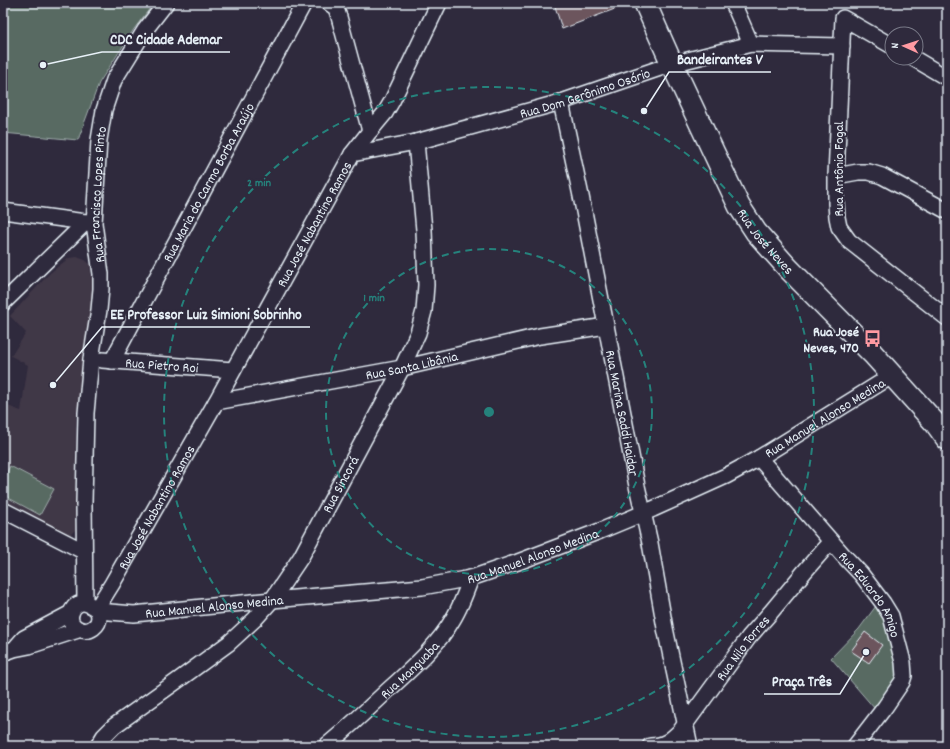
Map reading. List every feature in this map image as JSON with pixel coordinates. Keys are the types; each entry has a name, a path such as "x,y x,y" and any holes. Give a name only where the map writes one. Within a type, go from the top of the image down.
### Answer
{"street":[{"name":"Rua Francisco Lopes Pinto","path":"85,608 84,551 86,413 91,359 101,289 101,274 90,223 99,140 104,110 114,80 146,30 166,3"},
{"name":"Rua Maria do Carmo Borba Araújo","path":"112,361 304,3"},
{"name":"Rua José Nabantino Ramos","path":"85,608 112,584 216,402 352,154 392,102 439,3"},
{"name":"Rua José Neves","path":"645,3 739,206 756,232 788,268 893,375 936,424 947,439"},
{"path":"733,3 751,44"},
{"path":"335,5 370,131"},
{"name":"Rua Antônio Fogal","path":"884,41 843,18 836,176 837,217 839,227 849,241 947,318"},
{"name":"Rua Dom Gerônimo Osório","path":"352,154 416,142 561,102 672,64 751,44 842,46"},
{"path":"924,64 947,78"},
{"name":"Rua Marina Saddi Haidar","path":"561,102 581,196 665,628 690,746"},
{"name":"Rua Sincorá","path":"98,746 104,736 114,726 177,682 229,642 255,619 272,600 301,557 402,368 418,333 424,311 426,285 424,230 416,142"},
{"path":"836,176 858,172 869,172 882,176 947,212"},
{"path":"3,211 90,223"},
{"path":"3,303 90,223"},
{"name":"Rua Santa Libânia","path":"216,402 402,368 540,336 606,326"},
{"name":"Rua Pietro Roi","path":"91,359 233,370"},
{"name":"Rua Manuel Alonso Medina","path":"8,651 29,646 78,630 91,630 96,626 134,614 422,587 471,578 552,549 643,513 726,476 759,458 893,375"},
{"name":"Rua Eduardo Amigo","path":"759,458 861,574 891,616 900,647 904,676 902,682 885,707 855,746"},
{"path":"3,510 84,551"},
{"name":"Rua Nilo Torres","path":"650,746 667,743 675,736 749,637 831,541"},
{"name":"Rua Manguaba","path":"326,746 406,674 430,649 453,620 471,578"},
{"path":"78,630 73,626 71,620 85,608 99,617 96,626"},
{"name":"Rua Manuel Alonso Medina","path":"8,651 24,638 85,608 134,614"}],"shaded area":[{"path":"77,257 90,264 93,287 76,418 76,529 70,535 57,532 3,502 3,415 8,406 21,411 28,365 11,356 26,333 10,316 50,273 69,258"}],"green space":[{"path":"3,3 154,3 134,29 99,83 78,140 3,133"},
{"path":"10,466 54,489 40,515 3,495 3,480"},
{"path":"876,606 886,621 899,670 895,682 875,709 831,658 859,629"}],"building":[{"path":"554,3 628,3 628,4 562,29"},
{"path":"865,632 882,645 869,663 851,651"}],"place":[{"name":"CDC Cidade Ademar","path":"43,65"},
{"name":"Bandeirantes V","path":"644,111"},
{"name":"Rua José Neves, 470","path":"872,339"},
{"name":"EE Professor Luiz Simioni Sobrinho","path":"53,385"},
{"name":"Praça Três","path":"866,652"}]}
